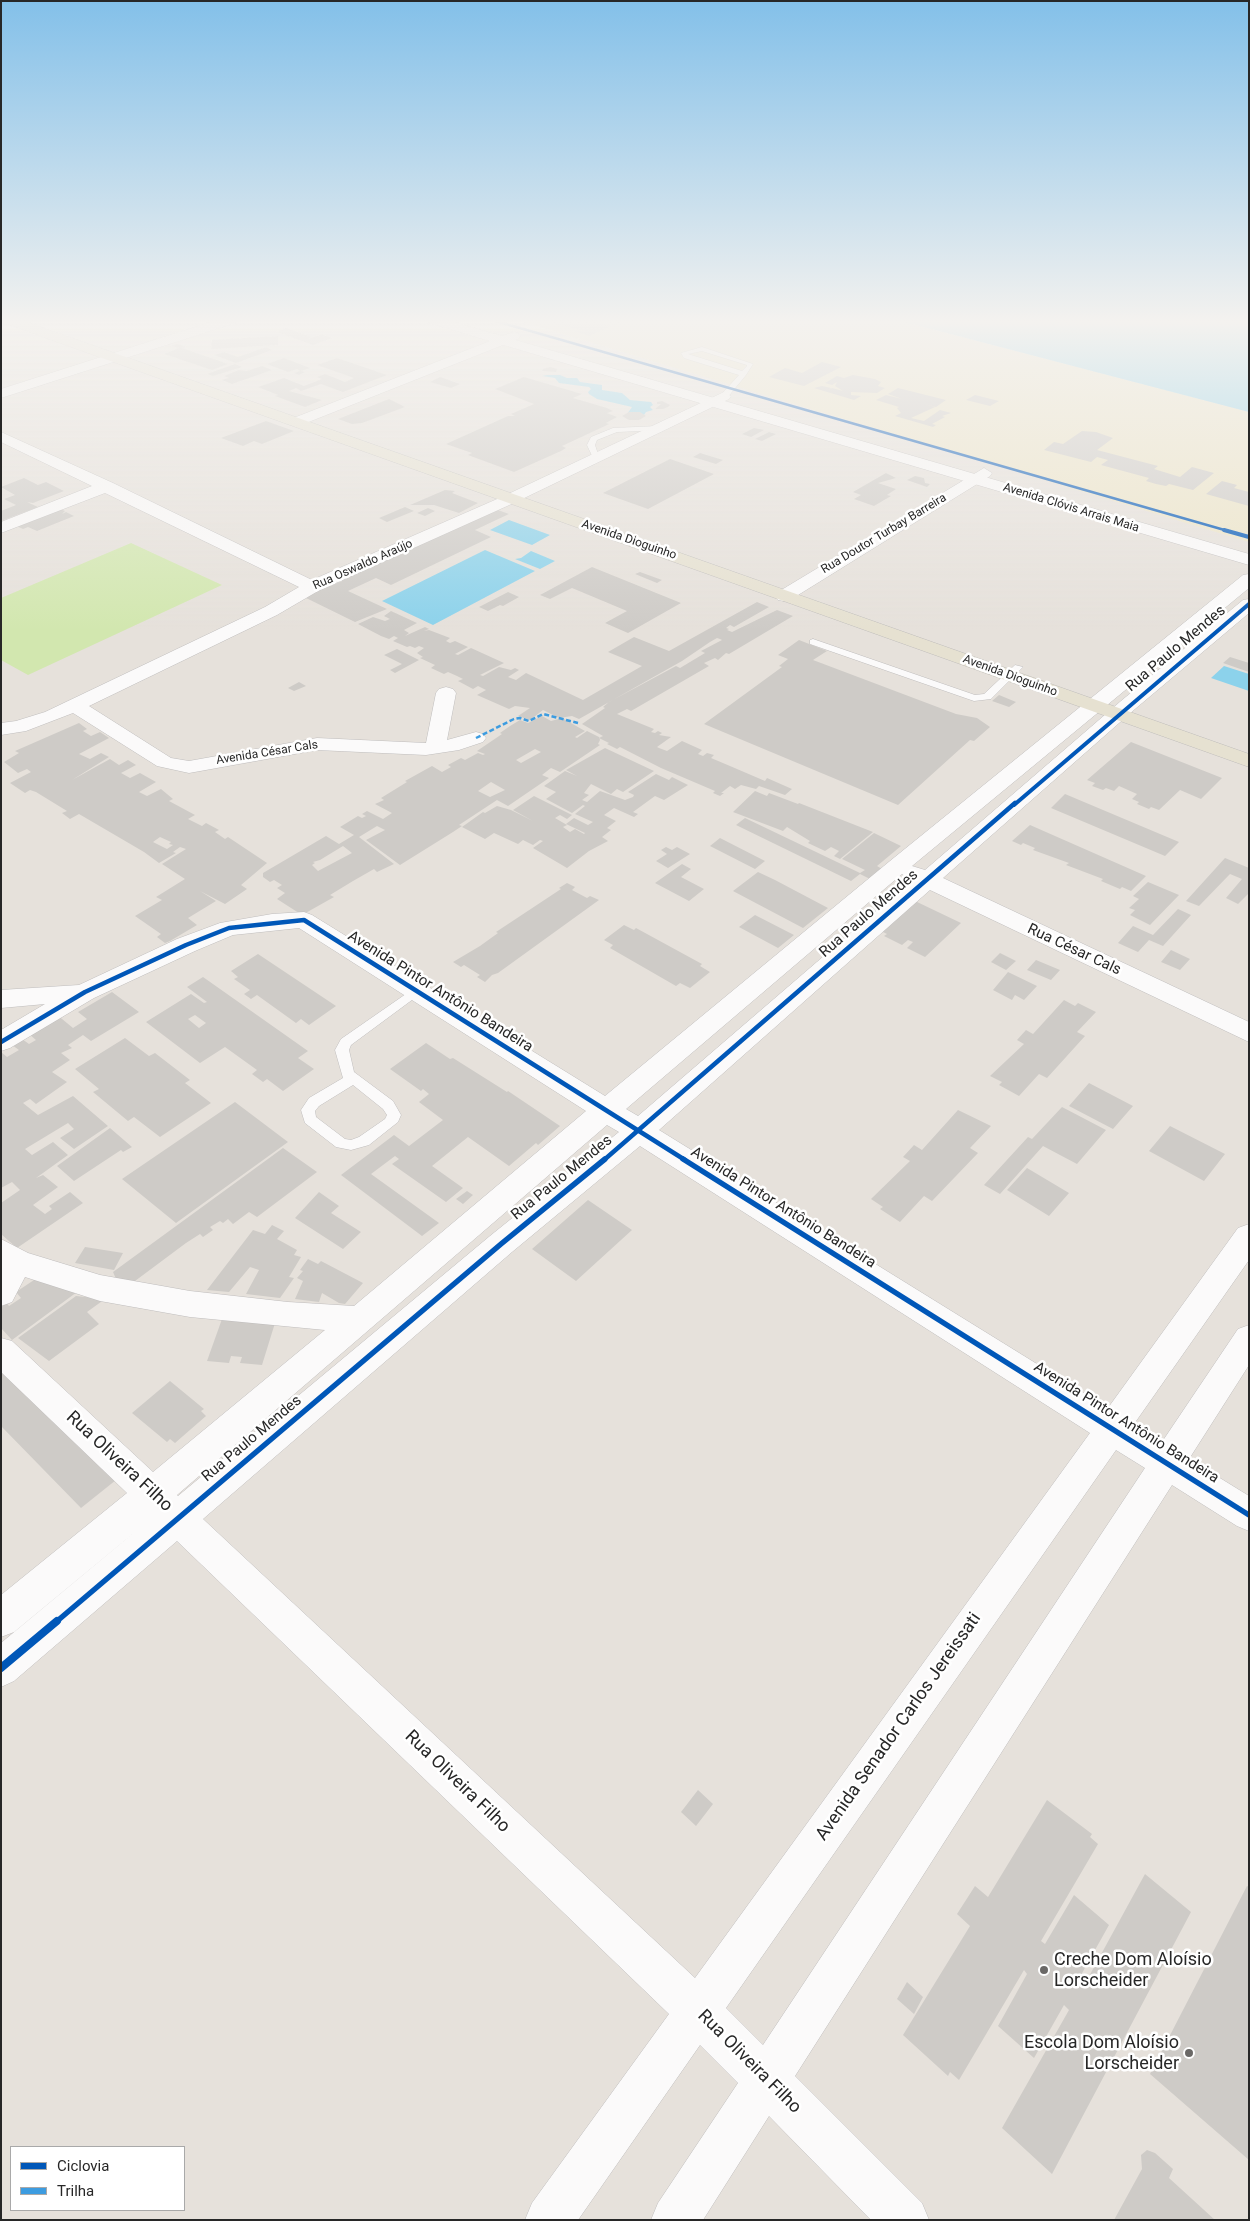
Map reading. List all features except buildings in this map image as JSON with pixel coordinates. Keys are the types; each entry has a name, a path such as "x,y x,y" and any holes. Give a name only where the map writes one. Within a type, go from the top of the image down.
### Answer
{"main road":[{"name":"Avenida Dioguinho","path":"312,424 1111,706 1249,761"},
{"name":"Avenida Dioguinho","path":"1111,706 1249,748"}],"street":[{"name":"Rua Oswaldo Araújo","path":"1,729 33,723 74,705 271,611 312,588 516,496 669,424"},
{"name":"Avenida Clóvis Arrais Maia","path":"803,424 980,476 1249,560"},
{"path":"1,436 107,486 312,588"},
{"name":"Avenida Clóvis Arrais Maia","path":"980,476 1249,550"},
{"name":"Rua Doutor Turbay Barreira","path":"791,592 980,476"},
{"path":"1,528 107,486"},
{"name":"Rua Paulo Mendes","path":"1,1619 166,1506 285,1428 501,1244 638,1132 1052,773 1111,706 1249,579"},
{"name":"Rua Paulo Mendes","path":"1,1668 166,1506 258,1406 360,1319 605,1111 898,866 1026,762 1111,706 1249,604"},
{"path":"435,748 446,694"},
{"name":"Avenida César Cals","path":"74,705 164,762 189,767 317,744 435,748 460,744 476,738"},
{"path":"1026,762 1052,773"},
{"name":"Rua César Cals","path":"898,866 1249,1033"},
{"name":"Avenida Pintor Antônio Bandeira","path":"85,992 186,944 229,928 304,920 1249,1515"},
{"path":"1,998 85,992"},
{"path":"1,1042 85,992"},
{"path":"474,1223 501,1244"},
{"name":"Avenida Senador Carlos Jereissati","path":"549,2220 1249,1236"},
{"path":"1,1292 10,1256 100,1288 181,1302 288,1314 360,1319"},
{"path":"675,2220 1249,1338"},
{"name":"Rua Oliveira Filho","path":"1,1351 697,2010 905,2220"},
{"path":"258,1406 285,1428"}],"lane":[{"path":"813,642 974,698 987,697 1013,671"},
{"path":"353,1078 314,1102 308,1110 310,1119 341,1143 351,1145 364,1141 391,1122 394,1115 388,1105 348,1074 343,1063 342,1050 346,1042 416,991"}],"sand":[{"path":"859,424 1249,424 1249,542"}],"green space":[{"path":"131,543 222,585 28,675 1,660 1,598"}],"water":[{"path":"509,520 550,535 532,545 490,530"},
{"path":"485,550 535,571 433,625 382,601"},
{"path":"531,551 555,561 540,569 515,559 521,558"},
{"path":"1224,666 1249,674 1249,691 1211,678"}],"marked path":[{"path":"476,738 514,719 520,718 529,721 543,714 578,723"}],"cycle path":[{"path":"854,424 1249,537"},
{"path":"1,1668 501,1244 638,1132 1128,705 1249,604"},
{"path":"1,1042 85,992 186,945 229,928 304,920 1249,1515"}],"place":[{"name":"Creche Dom Aloísio Lorscheider","path":"1044,1970"},
{"name":"Escola Dom Aloísio Lorscheider","path":"1189,2053"}]}
